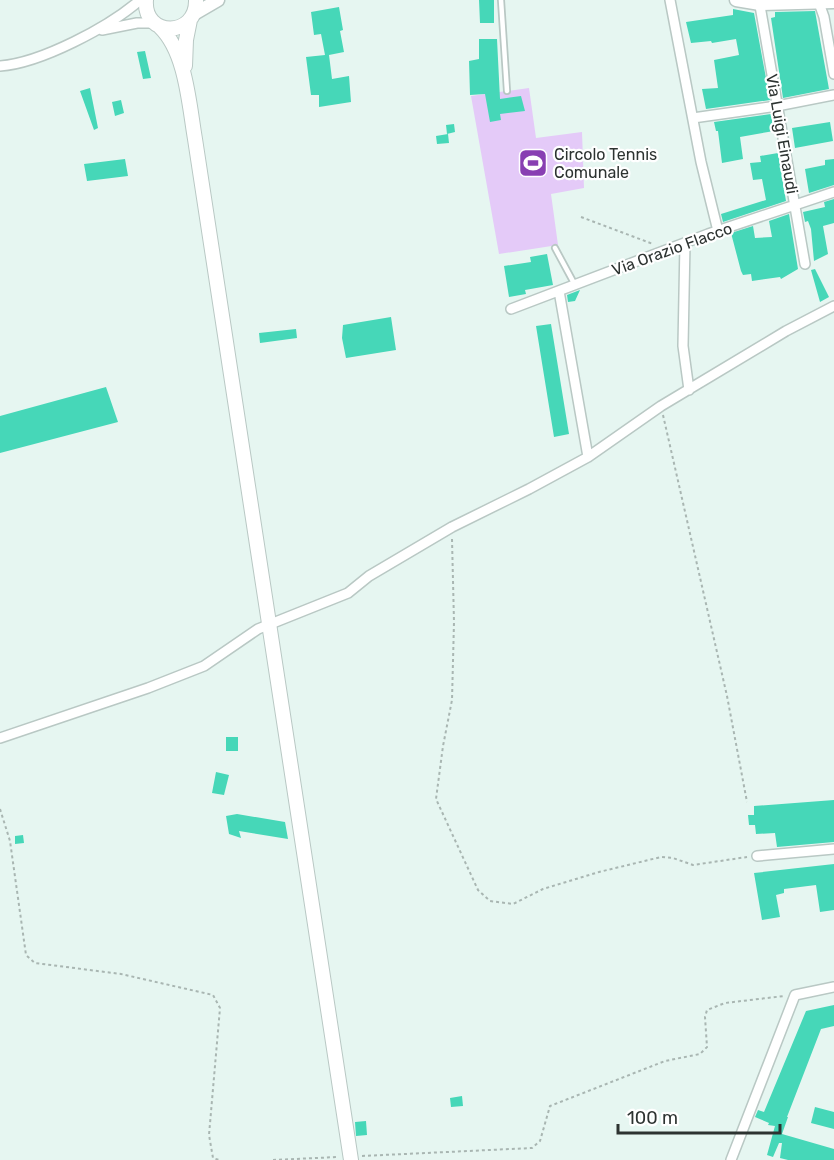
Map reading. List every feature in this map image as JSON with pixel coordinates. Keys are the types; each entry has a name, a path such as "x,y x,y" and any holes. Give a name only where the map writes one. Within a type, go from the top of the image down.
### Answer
{"main road":[{"path":"146,0 147,13 174,46 185,80 351,1158"},
{"path":"157,25 178,28 193,11"},
{"path":"185,80 186,40 193,11"}],"street":[{"path":"0,66 33,60 121,15 140,0"},
{"path":"193,11 218,0"},
{"path":"670,0 701,162 718,231"},
{"path":"736,0 834,2"},
{"path":"819,1 834,74"},
{"name":"Via Luigi Einaudi","path":"759,2 805,264"},
{"path":"88,33 137,23 157,25"},
{"path":"693,118 834,95"},
{"name":"Via Orazio Flacco","path":"511,309 718,231 834,192"},
{"path":"685,243 683,346 689,390"},
{"path":"559,291 588,457"},
{"path":"0,738 148,688 204,666 258,629 348,593 369,576 452,527 588,457 661,406 786,331 834,306"},
{"path":"757,856 834,849"},
{"path":"733,1160 795,995 834,987"}],"lane":[{"path":"501,0 507,91"},
{"path":"555,248 575,285"}],"path":[{"path":"581,217 667,250"},
{"path":"661,406 727,696 747,802"},
{"path":"452,527 454,622 452,700 436,799 478,890 490,902 513,904 543,889 661,857 673,858 693,865 757,856"},
{"path":"0,809 10,841 26,955 35,963 121,974 213,995 220,1008 209,1136 213,1158 219,1160"},
{"path":"273,1160 532,1148 540,1140 550,1106 664,1061 700,1054 707,1047 705,1017 707,1010 725,1003 795,995"}],"shaded area":[{"name":"Circolo Tennis Comunale","path":"529,88 536,138 582,132 584,188 551,194 558,245 499,254 471,96"}],"building":[{"path":"479,0 494,0 494,23 480,23"},
{"path":"339,7 344,52 329,55 332,79 349,76 351,102 319,107 319,95 311,95 306,57 325,55 321,34 314,35 311,12"},
{"path":"733,9 754,13 770,100 706,109 702,89 718,88 714,60 739,55 736,39 712,43 711,41 691,43 686,22 733,15"},
{"path":"815,11 829,89 783,98 771,18 775,17 775,12"},
{"path":"479,39 497,39 500,99 521,96 525,111 500,114 501,120 490,122 485,94 470,95 469,61 479,59"},
{"path":"145,51 151,78 143,79 137,52"},
{"path":"90,88 98,128 94,130 80,91"},
{"path":"121,100 124,113 115,116 112,102"},
{"path":"771,114 774,131 740,137 743,159 722,163 718,131 716,131 714,122"},
{"path":"830,122 833,141 795,148 792,128"},
{"path":"454,124 455,132 447,134 446,125"},
{"path":"448,134 449,143 437,144 436,136"},
{"path":"778,153 786,201 723,222 721,214 766,200 762,179 753,180 750,163 761,162 760,156"},
{"path":"125,159 128,176 87,181 84,164"},
{"path":"834,159 834,185 809,193 805,169 825,165 825,160"},
{"path":"834,199 834,223 823,226 828,254 814,261 811,229 808,221 805,222 803,212 825,207 824,202"},
{"path":"789,214 798,269 781,279 780,277 752,281 751,274 743,275 741,271 731,233 753,226 755,238 772,237 769,221"},
{"path":"547,254 553,285 525,290 526,294 509,297 504,266 531,262 530,257"},
{"path":"815,269 829,297 820,302 811,270"},
{"path":"580,290 575,301 568,302 567,295"},
{"path":"391,317 396,350 346,358 342,338 343,325"},
{"path":"551,324 569,434 554,437 536,326"},
{"path":"296,329 297,338 260,343 259,333"},
{"path":"106,387 118,422 0,453 0,416"},
{"path":"226,737 238,737 238,751 226,751"},
{"path":"216,772 229,775 224,795 212,793"},
{"path":"834,800 834,842 777,847 775,833 756,834 755,825 749,825 748,815 754,815 754,806"},
{"path":"237,814 285,822 288,839 239,831 241,838 229,834 226,816"},
{"path":"23,835 24,843 15,844 15,836"},
{"path":"834,864 834,910 820,912 816,885 784,889 784,893 776,895 780,917 762,920 754,873"},
{"path":"834,1005 834,1026 821,1029 782,1134 834,1149 834,1160 780,1158 782,1143 779,1143 773,1157 767,1155 775,1126 768,1125 769,1123 755,1117 758,1110 764,1112 806,1011"},
{"path":"462,1096 463,1106 451,1107 450,1098"},
{"path":"815,1107 834,1112 834,1129 811,1123"},
{"path":"366,1121 367,1135 356,1136 355,1122"}],"place":[{"name":"Circolo Tennis Comunale","path":"533,163"}]}
